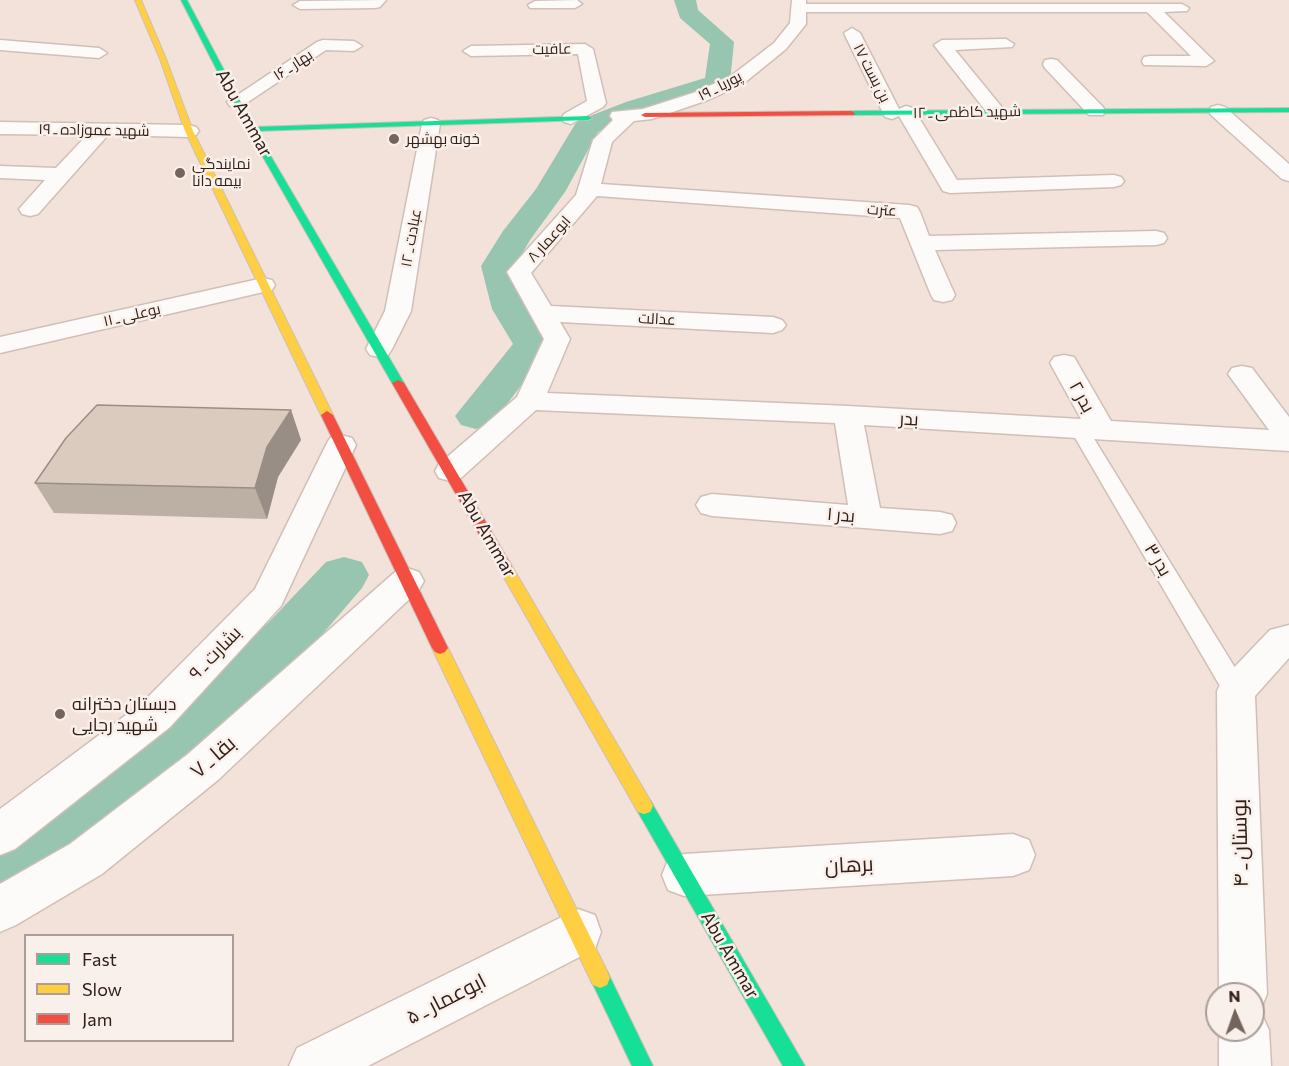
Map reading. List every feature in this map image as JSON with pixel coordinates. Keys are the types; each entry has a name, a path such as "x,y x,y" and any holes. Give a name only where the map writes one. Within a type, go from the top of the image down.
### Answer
{"street":[{"path":"138,0 163,59 189,131 643,1066"},
{"name":"Abu Ammar","path":"184,0 251,129 795,1066"},
{"path":"300,5 375,4 379,0"},
{"path":"799,4 1182,8"},
{"name":"پوریا ـ ۱۹","path":"636,116 702,96 737,80 780,46 798,24 799,4"},
{"path":"535,5 575,6"},
{"path":"1150,61 1206,61 1151,8"},
{"name":"بن بست ۱۷","path":"852,33 899,112 950,187 1114,181"},
{"path":"996,111 942,45 1006,44"},
{"path":"0,45 99,53"},
{"name":"بهار ـ ۱۶","path":"236,102 322,45 354,46"},
{"name":"عافیت","path":"471,51 585,48 597,103 580,118"},
{"path":"1051,64 1096,111"},
{"name":"شهید کاظمی ـ ۱۲","path":"636,116 1289,110"},
{"path":"1218,111 1289,175"},
{"path":"251,129 636,116"},
{"name":"ابوعمار ۸","path":"450,471 529,401 557,339 519,272 586,197 603,140 636,116"},
{"name":"عبادت ـ ۱۲","path":"379,349 398,310 431,124"},
{"name":"شهید عموزاده ـ ۱۹","path":"0,128 189,131"},
{"path":"30,209 102,130"},
{"path":"0,172 61,174"},
{"name":"عترت","path":"588,189 909,212 920,243"},
{"path":"943,295 920,243 1156,238"},
{"name":"بوعلی ـ ۱۱","path":"0,345 263,285"},
{"name":"عدالت","path":"542,313 773,325"},
{"name":"بدر ۲","path":"1064,363 1090,429"},
{"path":"1242,374 1289,439"},
{"name":"بدر","path":"529,401 848,415 1289,439"},
{"name":"بدر ۱","path":"711,505 866,518 848,415"},
{"name":"بشارت ـ ۹","path":"0,835 156,715 269,597 341,445"},
{"path":"866,518 940,523"},
{"name":"بقا ـ ۷","path":"0,909 86,858 203,767 407,581"},
{"path":"1236,691 1282,640 1289,639"},
{"name":"بوستان ـ ۴","path":"1236,691 1243,982"},
{"name":"برهان","path":"684,875 1013,855"},
{"name":"ابوعمار ـ ۵","path":"315,1066 578,932"},
{"path":"1244,1042 1245,1066"}],"lane":[{"name":"بدر ۳","path":"1090,429 1236,691"}],"building":[{"path":"97,405 291,410 267,447 255,488 35,483 66,438"}],"waterway":[{"path":"476,416 533,345 510,309 498,266 515,238 550,192 587,127 635,108 717,82 722,42 688,13 685,0"},
{"path":"0,876 66,844 289,636 344,575"}],"traffic: fast":[{"path":"184,0 251,129 398,383"},
{"path":"851,113 1289,110"},
{"path":"251,129 588,118"},
{"path":"644,806 795,1066"},
{"path":"600,978 643,1066"}],"traffic: slow":[{"path":"138,0 163,59 189,131 327,415"},
{"path":"505,567 644,806"},
{"path":"440,648 600,978"}],"traffic: jam":[{"path":"645,115 851,113"},
{"path":"398,383 505,567"},
{"path":"327,415 440,648"}],"place":[{"name":"خونه بهشهر","path":"394,139"},
{"name":"نمایندگی بیمه دانا","path":"180,173"},
{"name":"دبستان دخترانه شهید رجایی","path":"60,714"}]}
